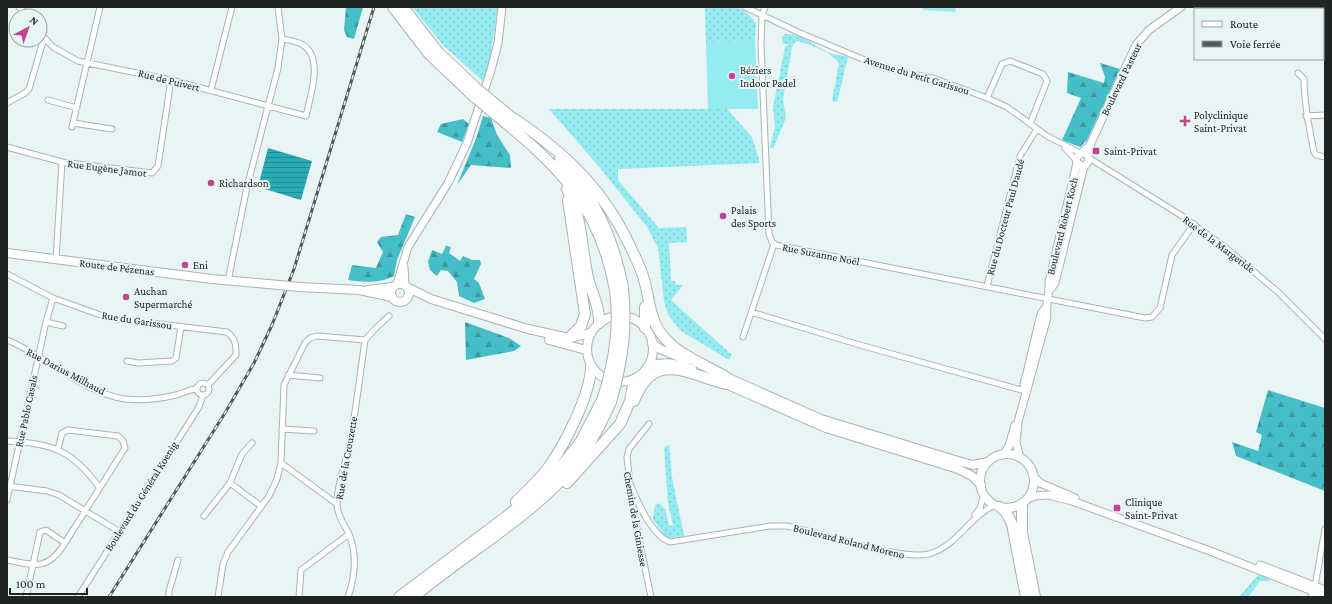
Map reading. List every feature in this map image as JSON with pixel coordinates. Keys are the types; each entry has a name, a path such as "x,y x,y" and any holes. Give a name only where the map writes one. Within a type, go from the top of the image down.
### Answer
{"highway":[{"path":"397,8 429,54 491,106 543,154 566,179 595,224 619,288 626,314 621,367 607,400 595,436 567,474 547,494 482,546 414,597"},
{"path":"491,106 513,118 556,150 587,179 606,202 630,247 642,273 651,315 658,330 671,344 726,381"},
{"path":"513,118 567,168 594,204 611,240 617,258 619,288"},
{"path":"543,154 564,184 578,211 588,277 599,311 599,323"},
{"path":"564,184 572,219 585,314 581,326 568,338"},
{"path":"630,247 644,291 645,328"},
{"path":"472,543 485,528 527,491 548,468 560,449 583,400 590,382 591,366"},
{"path":"615,430 625,422 645,379 659,371 673,369 726,381"},
{"path":"482,546 496,540 543,506 582,469 615,430 625,415 630,401 634,380"},
{"path":"399,597 533,496 563,466 607,400"},
{"path":"1024,502 1022,534 1035,597"},
{"path":"998,506 1006,512 1012,524 1026,597"},
{"path":"395,597 419,578 441,566"}],"main road":[{"name":"Route de Pézenas","path":"7,253 228,281 299,287 359,290 401,286"},
{"path":"401,286 431,299 528,329 568,338 590,333"},
{"path":"392,297 401,286"},
{"path":"401,286 410,293 408,299 431,299"},
{"name":"Route de Pézenas","path":"359,290 392,297 399,302 408,299"},
{"path":"622,316 634,319 645,328 652,343 653,354 648,366 641,375 634,380 622,382 609,381 599,376 591,366 586,350 590,333 599,323 612,317 622,316"},
{"path":"492,318 528,335 586,350"},
{"path":"652,343 660,349 826,428 958,469 972,476 981,485"},
{"path":"648,366 664,363 676,364 726,381 836,424 958,461 979,465 1003,455 1020,458 1028,464 1033,476 1033,487 1024,502 1011,508 998,506 984,494 981,485 981,474 988,462"}],"street":[{"path":"100,7 72,125 112,129"},
{"path":"211,90 232,7"},
{"path":"228,281 248,187 278,68 282,39 278,7"},
{"path":"401,286 404,263 411,243 448,183 467,143 491,70 498,43 502,7"},
{"name":"Avenue du Petit Garissou","path":"745,7 762,16 884,68 936,79 988,98 1007,107 1037,129 1083,159"},
{"name":"Rue Suzanne Noël","path":"765,7 762,16 761,48 769,234 774,244 1145,318 1152,317 1160,308 1172,255 1194,224"},
{"name":"Boulevard Pasteur","path":"1083,159 1136,45 1149,30 1181,7"},
{"name":"Rue de Puivert","path":"48,41 64,55 87,64 131,71 171,80 306,116 313,83 313,57 304,46 298,42 282,39"},
{"path":"7,103 25,93 29,89 41,48"},
{"path":"988,98 1002,64 1005,62 1010,61 1043,74 1047,81 1030,124"},
{"path":"1298,73 1304,79 1304,91 1307,108 1306,116 1314,152 1316,155 1325,157"},
{"name":"Rue Eugène Jamot","path":"7,147 62,162 150,174 155,171 158,166 171,80"},
{"path":"48,100 77,108"},
{"path":"1306,116 1325,115"},
{"name":"Rue du Docteur Paul Daudé","path":"987,286 1020,156 1037,129"},
{"name":"Rue de la Margeride","path":"1083,159 1100,165 1194,224 1254,270 1325,339"},
{"name":"Boulevard Robert Koch","path":"1020,458 1016,443 1018,422 1025,391 1024,383 1041,314 1046,307 1050,290 1048,282 1083,159"},
{"path":"56,259 62,162"},
{"path":"743,337 774,244"},
{"name":"Rue du Garissou","path":"7,274 53,298 109,318 228,332 233,337 236,345 236,355 208,385"},
{"name":"Rue Pablo Casals","path":"7,500 8,486 46,322 53,298"},
{"path":"751,312 860,345 1025,391"},
{"path":"218,597 223,564 228,552 271,490 281,463 284,385 305,342 310,338 317,336 366,340 389,316"},
{"path":"46,322 63,326"},
{"path":"127,361 138,363 172,361 176,358 181,327"},
{"name":"Rue Darius Milhaud","path":"7,340 84,383 118,397 143,400 160,398 179,394 191,389 197,389"},
{"name":"Rue de la Crouzette","path":"348,597 351,588 354,546 338,513 337,504 340,479 350,445 366,340"},
{"path":"288,375 320,378"},
{"path":"200,384 208,385 209,391 203,395 198,393 197,389 200,384"},
{"name":"Boulevard du Général Koenig","path":"78,597 199,407 203,395"},
{"name":"Boulevard Robert Koch","path":"1003,455 1008,450 1015,425 1018,422"},
{"name":"Chemin de la Giniesse","path":"649,424 629,449 626,457 633,509 650,597"},
{"path":"282,429 314,431"},
{"path":"7,560 38,566 52,560 65,543 125,448 124,441 118,436 68,430 62,433 58,449"},
{"path":"7,441 36,444 58,449 74,458 86,468 99,487"},
{"path":"204,516 230,483 242,454 252,443"},
{"path":"281,463 337,504"},
{"path":"1033,476 1040,483 1069,496 1325,596"},
{"path":"230,483 261,506"},
{"path":"8,486 47,491 59,495 120,532"},
{"name":"Boulevard Roland Moreno","path":"631,486 638,503 658,534 664,540 670,542 770,526 786,526 898,554 919,556 932,554 946,546 982,512 998,506"},
{"name":"Boulevard Roland Moreno","path":"968,524 980,508 984,494"},
{"path":"1024,502 1035,496 1048,495 1072,501 1313,591 1325,590"},
{"path":"1313,591 1325,529"},
{"path":"26,597 38,535 42,530 46,530 65,543"},
{"path":"299,597 301,570 349,534"},
{"path":"169,597 169,591 178,560"}],"shaded area":[{"path":"727,6 739,8 745,11 756,23 755,41 706,43 705,7"},
{"path":"412,7 498,7 490,59 483,81 444,46"},
{"path":"924,7 956,7 955,12 923,10"},
{"path":"784,34 802,37 830,53 848,57 837,102 832,101 839,63 836,59 820,49 796,41 792,47 783,100 786,118 773,149 770,147 775,127 773,107 785,47 788,44 783,44 782,38"},
{"name":"Béziers Indoor Padel","path":"755,41 758,109 708,109 706,43"},
{"path":"549,109 727,109 752,137 760,163 618,169 618,180 659,228 686,227 687,242 669,243 671,281 675,281 676,285 683,285 671,300 732,355 729,360 681,331 668,315 664,301 658,248 647,227 601,169"},
{"path":"268,148 312,161 301,200 258,187"},
{"path":"669,444 672,477 684,536 669,538 663,534 653,519 655,505 659,503 665,509 669,526 673,525 668,503 664,448"},
{"path":"1260,573 1271,581 1260,581 1248,597 1239,597"}],"green space":[{"path":"346,7 363,7 354,39 347,37 344,30"},
{"path":"1100,63 1120,69 1087,140 1080,147 1062,140 1081,98 1067,93 1068,72 1104,83 1105,77"},
{"path":"483,116 491,118 497,135 510,155 511,168 471,165 457,185 477,136"},
{"path":"463,119 469,124 462,142 437,132 441,124"},
{"path":"406,214 415,217 397,260 394,276 388,279 366,282 348,280 352,265 376,268 383,252 377,242 381,237 398,235"},
{"path":"446,246 451,247 449,253 460,261 463,256 472,260 480,260 481,264 474,279 479,283 485,299 474,303 459,296 457,282 448,271 441,270 437,276 430,270 428,262 432,250 442,254"},
{"path":"465,322 509,338 521,346 514,351 466,360"},
{"path":"1268,390 1325,408 1325,491 1236,456 1232,442 1258,451 1262,435 1256,432"}],"railway":[{"path":"109,597 225,413 254,363 272,325 294,269 374,7"}],"place":[{"name":"Béziers Indoor Padel","path":"732,76"},
{"name":"Polyclinique Saint-Privat","path":"1185,121"},
{"name":"Saint-Privat","path":"1096,151"},
{"name":"Richardson","path":"211,183"},
{"name":"Palais des Sports","path":"723,216"},
{"name":"Eni","path":"185,265"},
{"name":"Auchan Supermarché","path":"126,297"},
{"name":"Clinique Saint-Privat","path":"1117,508"}]}
